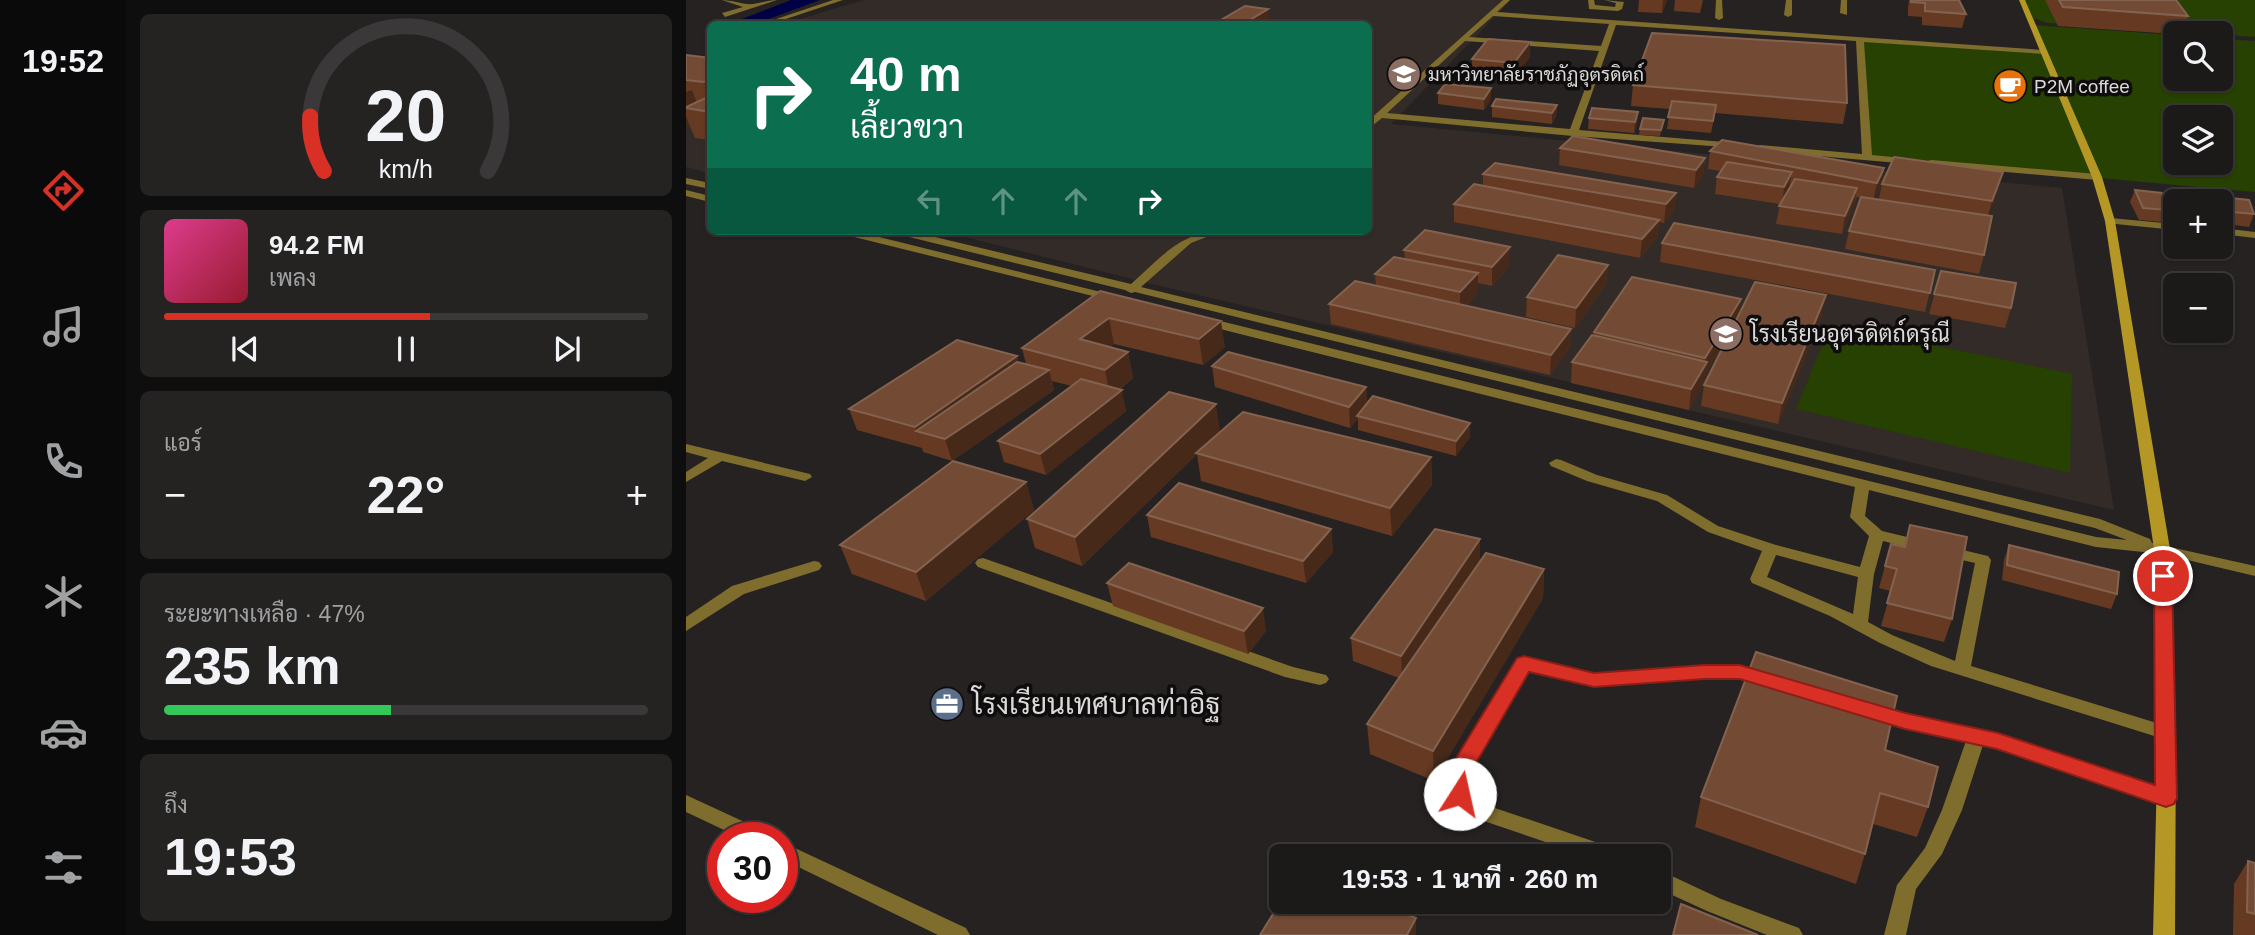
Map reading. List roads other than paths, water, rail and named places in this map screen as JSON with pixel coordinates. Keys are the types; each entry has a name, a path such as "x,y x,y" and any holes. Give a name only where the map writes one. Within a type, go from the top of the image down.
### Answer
{"main road":[{"path":"2022,0 2097,177 2110,221 2162,549 2167,733 2164,935"}],"street":[{"path":"725,0 751,7"},
{"path":"725,15 774,0"},
{"path":"774,21 840,0"},
{"path":"1372,124 1507,0"},
{"path":"1580,0 1620,2 1618,9 1592,7 1591,1"},
{"path":"1719,0 1719,18"},
{"path":"1788,15 1789,0"},
{"path":"1844,0 1844,13"},
{"path":"1493,14 2044,52"},
{"path":"1573,133 1613,24"},
{"path":"1464,39 1604,49"},
{"path":"1860,40 1867,157"},
{"path":"1382,115 2097,177"},
{"path":"686,181 707,185"},
{"path":"686,193 707,198"},
{"path":"2110,221 2163,226"},
{"path":"2233,233 2255,235"},
{"path":"858,235 1138,304"},
{"path":"913,235 2100,524 2162,549"},
{"path":"1131,289 1187,241 1205,235"},
{"path":"1192,318 2096,542 2162,549 2255,572"},
{"path":"686,448 805,477"},
{"path":"686,478 719,456"},
{"path":"1556,463 1592,478 1662,498 1713,529 1771,549 1866,574"},
{"path":"1863,484 1857,516 1877,535 1983,560 1962,670"},
{"path":"1860,625 1866,574 1877,535"},
{"path":"1771,549 1758,579 1937,662 2167,733"},
{"path":"983,563 1291,673 1320,679"},
{"path":"686,625 738,590 814,566"},
{"path":"1577,844 1479,811 1460,794 1458,774 1524,663 1594,680 1740,672 1778,683"},
{"path":"1854,706 1977,737 2166,798"},
{"path":"1895,935 1907,885 1932,854 1952,810 1977,737"},
{"path":"686,803 726,822"},
{"path":"798,858 959,935"},
{"path":"1671,884 1714,905 1792,935"}],"place":[{"name":"มหาวิทยาลัยราชภัฏอุตรดิตถ์","path":"1404,74"},
{"name":"P2M coffee","path":"2010,86"},
{"name":"โรงเรียนอุตรดิตถ์ดรุณี","path":"1726,334"},
{"name":"โรงเรียนเทศบาลท่าอิฐ","path":"947,704"}]}
